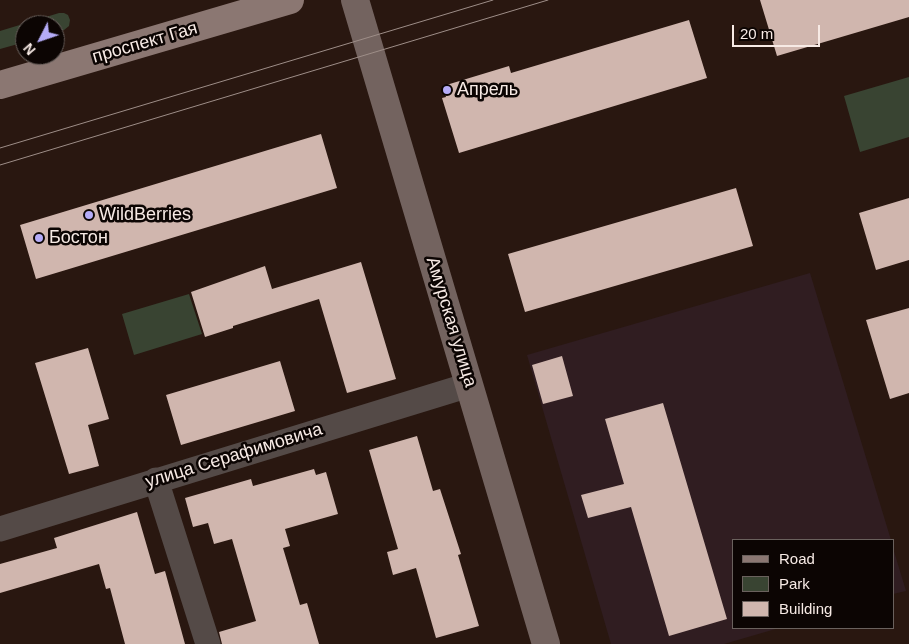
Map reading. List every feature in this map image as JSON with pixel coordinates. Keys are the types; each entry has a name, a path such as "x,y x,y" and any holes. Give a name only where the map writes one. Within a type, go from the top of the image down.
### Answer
{"main road":[{"name":"проспект Гая","path":"0,85 290,0"}],"street":[{"name":"Амурская улица","path":"355,0 546,644"},
{"name":"улица Серафимовича","path":"0,529 469,384"},
{"path":"156,480 208,644"}],"shaded area":[{"path":"810,273 891,539 732,539 732,629 776,629 724,644 611,644 527,355"},
{"path":"894,551 906,591 894,594"}],"green space":[{"path":"64,13 68,15 70,20 69,26 65,29 65,15 52,15"},
{"path":"15,26 15,45 0,49 0,31"},
{"path":"909,77 909,137 860,152 844,96"},
{"path":"189,294 202,334 134,355 122,314"}],"building":[{"path":"760,0 909,0 909,17 777,56"},
{"path":"689,20 707,78 459,153 442,98 446,97 443,86 509,66 511,73"},
{"path":"321,134 337,188 36,279 20,225"},
{"path":"736,188 753,246 525,312 508,254"},
{"path":"909,198 909,260 876,270 859,213"},
{"path":"361,262 396,379 347,393 319,299 233,326 233,328 205,337 191,292 265,266 272,289"},
{"path":"909,308 909,393 890,399 866,320"},
{"path":"88,348 109,419 88,425 99,466 69,474 35,363"},
{"path":"562,356 573,396 543,404 532,365"},
{"path":"280,361 295,411 181,445 166,395"},
{"path":"663,403 727,619 669,636 631,507 588,518 581,495 624,484 605,419"},
{"path":"417,436 433,491 440,489 461,554 458,555 479,626 436,638 416,568 393,575 387,552 398,549 369,450"},
{"path":"314,469 316,475 326,472 338,514 285,529 290,546 283,548 300,605 307,603 319,644 222,644 219,632 256,621 232,539 214,544 208,523 193,527 185,498 251,479 253,486"},
{"path":"137,512 155,574 165,571 185,644 125,644 110,588 106,589 99,564 0,593 0,564 57,548 54,538"}],"tram line":[{"path":"0,148 493,0"},
{"path":"0,165 548,0"}],"place":[{"name":"Апрель","path":"447,90"},
{"name":"WildBerries","path":"89,215"},
{"name":"Бостон","path":"39,238"}]}
